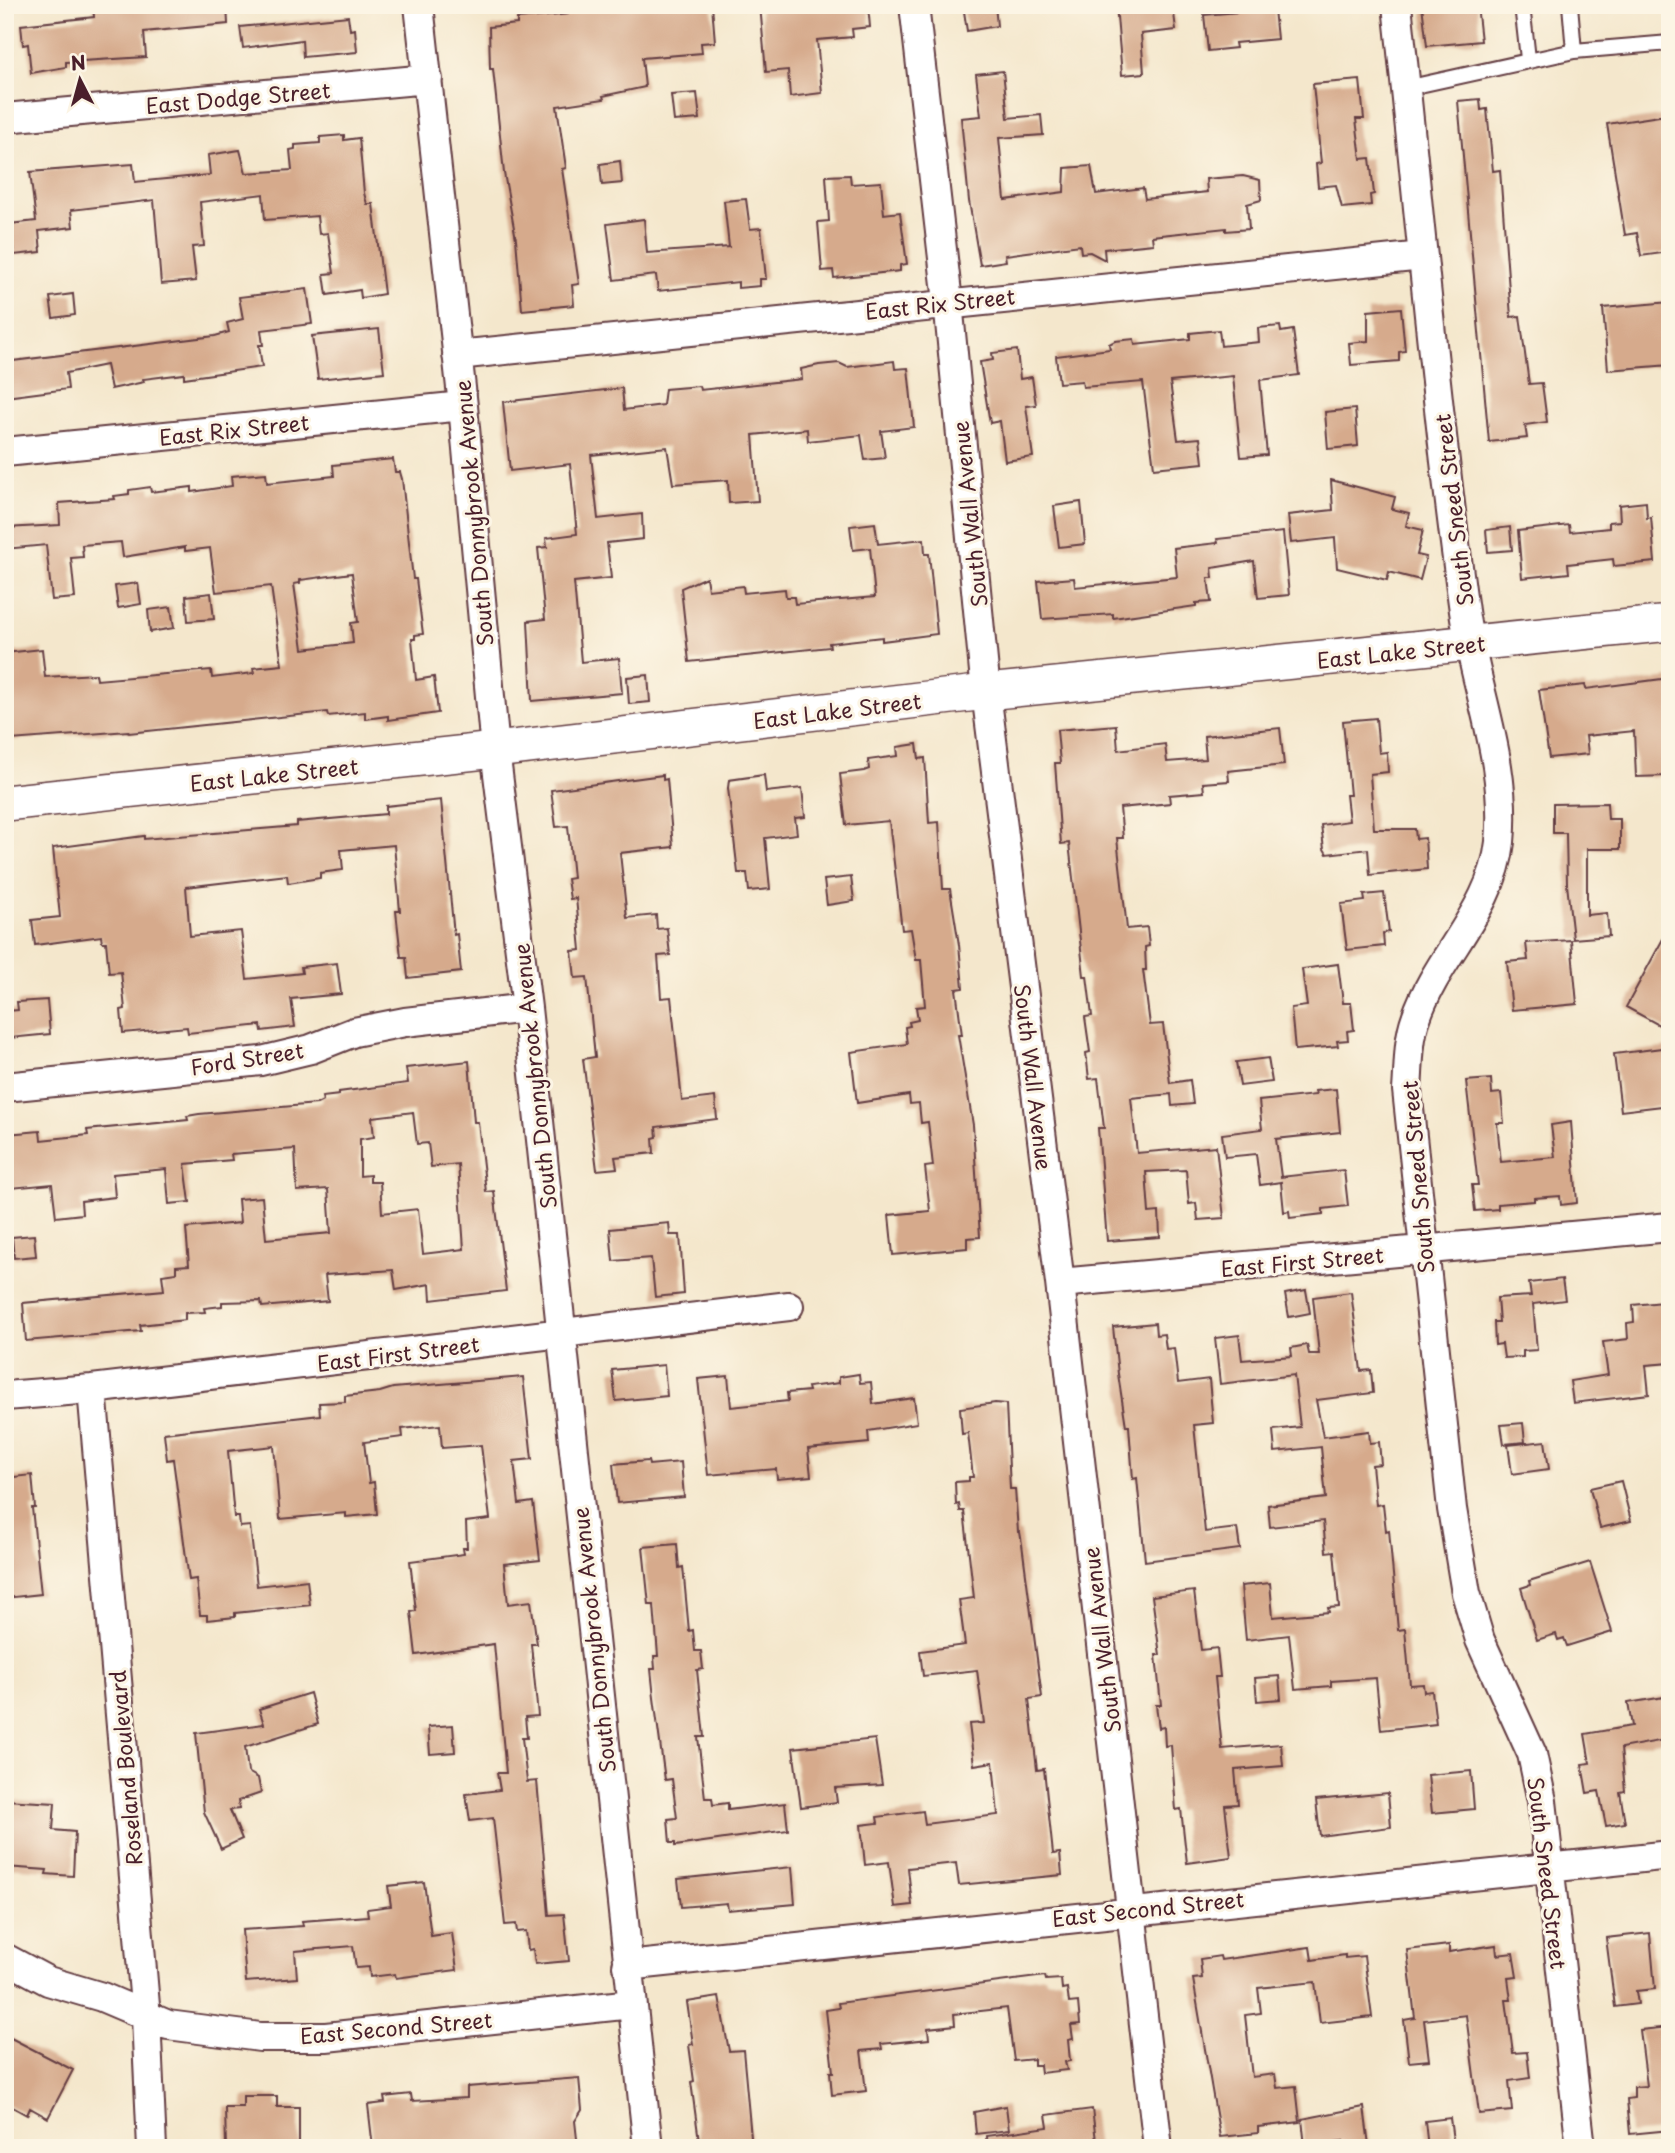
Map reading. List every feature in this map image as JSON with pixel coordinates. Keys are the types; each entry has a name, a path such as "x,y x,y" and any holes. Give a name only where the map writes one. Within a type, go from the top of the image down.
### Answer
{"street":[{"name":"South Donnybrook Avenue","path":"419,5 463,406 495,750 527,1009 626,1966 648,2148"},
{"name":"South Wall Avenue","path":"914,5 948,302 986,692 1060,1283 1158,2148"},
{"name":"South Sneed Street","path":"1397,5 1423,256 1470,644 1499,770 1500,844 1488,890 1416,1017 1407,1090 1422,1250 1452,1509 1466,1592 1480,1640 1532,1754 1545,1822 1581,2148"},
{"name":"East Dodge Street","path":"5,118 428,79"},
{"name":"East Rix Street","path":"457,355 948,302 1423,256"},
{"name":"East Rix Street","path":"5,452 463,406"},
{"name":"East Lake Street","path":"5,803 495,750 986,692 1670,622"},
{"name":"Ford Street","path":"5,1087 261,1061 311,1049 354,1032 405,1022 527,1009"},
{"name":"East First Street","path":"1060,1283 1670,1227"},
{"name":"East First Street","path":"5,1396 92,1389 789,1306"},
{"name":"Roseland Boulevard","path":"92,1389 146,2017 152,2148"},
{"name":"East Second Street","path":"626,1966 1132,1910 1670,1855"},
{"name":"East Second Street","path":"5,1958 48,1981 102,1997 168,2025 260,2037 326,2037 632,2004"}],"lane":[{"path":"1522,5 1528,59"},
{"path":"1570,5 1574,51"},
{"path":"1406,88 1574,51 1670,43"}],"building":[{"path":"93,5 227,5 228,24 144,32 146,57 66,62 66,67 31,73 28,44 23,45 21,25 94,17"},
{"path":"567,5 712,5 715,42 701,43 702,53 642,58 645,87 603,96 604,99 557,106 566,168 562,169 579,284 572,285 574,305 522,310 516,239 504,173 493,69 490,69 489,27 517,24 517,19 568,14"},
{"path":"760,5 868,5 870,27 852,29 853,37 817,40 822,93 790,97 788,70 766,72"},
{"path":"963,5 995,5 997,26 967,31"},
{"path":"1116,5 1173,5 1176,30 1141,34 1144,73 1122,75"},
{"path":"1422,5 1477,5 1481,41 1427,46"},
{"path":"1274,9 1277,39 1235,43 1236,48 1208,51 1204,15"},
{"path":"348,16 350,30 355,29 357,52 303,57 302,40 243,48 240,27"},
{"path":"1003,71 1008,118 1041,115 1043,135 999,138 1005,200 1064,192 1065,168 1091,166 1096,194 1143,188 1145,199 1207,192 1206,179 1243,176 1260,180 1261,200 1247,204 1249,229 1226,231 1226,228 1152,236 1153,244 1104,249 1105,260 1090,252 1081,253 1080,245 1005,255 1006,261 980,265 969,201 961,118 981,116 976,74"},
{"path":"1360,80 1364,119 1356,119 1361,159 1370,158 1374,194 1370,195 1371,205 1342,208 1336,185 1318,187 1316,164 1321,163 1313,84"},
{"path":"697,93 700,119 674,121 671,95"},
{"path":"1480,99 1481,110 1487,109 1493,171 1500,170 1511,317 1520,316 1529,384 1542,383 1547,422 1525,425 1527,438 1489,442 1458,101"},
{"path":"1666,115 1670,140 1670,252 1641,256 1637,233 1625,235 1607,124"},
{"path":"344,135 344,140 359,138 364,193 367,204 373,204 384,294 361,298 360,290 327,295 324,274 334,273 328,233 319,234 317,216 265,220 263,194 200,202 204,246 192,247 196,281 161,284 154,200 71,210 73,227 39,231 41,252 14,255 10,224 36,221 30,172 133,164 135,182 210,175 208,155 240,150 246,173 292,170 290,150 295,149 295,145 320,143 320,137"},
{"path":"620,161 622,183 602,185 600,164"},
{"path":"850,175 851,184 881,182 884,214 900,212 907,264 900,265 900,271 834,278 833,270 822,271 818,222 829,221 826,176"},
{"path":"746,199 750,229 761,228 766,279 760,279 760,286 738,288 738,282 658,291 656,275 614,280 607,224 644,219 647,253 729,247 724,201"},
{"path":"307,289 312,324 261,330 263,345 259,345 262,367 184,378 184,374 143,379 144,382 111,389 106,365 66,373 68,389 5,397 5,362 215,336 229,332 227,323 243,319 239,297"},
{"path":"73,294 75,315 53,318 50,297"},
{"path":"1670,302 1670,365 1608,370 1603,308"},
{"path":"1401,308 1405,351 1399,352 1399,361 1351,365 1349,343 1368,341 1368,311"},
{"path":"1280,326 1281,332 1293,330 1299,375 1260,380 1267,455 1241,457 1233,376 1170,382 1178,440 1200,438 1203,463 1154,468 1143,382 1083,387 1082,381 1059,383 1056,356 1110,349 1109,344 1115,341 1134,339 1135,345 1190,339 1190,333 1219,330 1221,346 1259,342 1258,328"},
{"path":"379,329 384,372 318,379 312,336"},
{"path":"1017,350 1020,379 1032,377 1036,405 1026,406 1033,457 1005,461 1000,421 990,423 980,362 993,360 992,353"},
{"path":"894,361 895,369 908,368 914,427 881,431 885,458 865,460 861,435 808,441 807,429 753,435 758,501 729,503 728,480 673,484 667,447 591,455 598,519 642,514 643,539 607,543 611,578 574,582 581,662 619,658 622,693 532,701 528,621 545,619 538,548 547,547 546,538 577,534 570,464 510,471 503,402 622,388 624,410 663,405 665,389 699,386 700,390 802,379 801,369 819,365 839,363 847,367"},
{"path":"1355,409 1358,446 1328,449 1325,412"},
{"path":"393,459 395,472 400,472 413,579 416,579 423,634 415,635 415,639 412,639 416,680 434,677 438,713 388,720 388,716 365,719 365,712 328,716 327,712 129,733 11,740 10,726 5,726 5,653 42,649 45,677 96,674 97,680 211,670 212,678 254,673 253,668 282,665 271,586 216,592 210,548 185,551 185,547 123,557 121,542 82,545 83,557 71,558 75,598 52,600 46,545 5,549 5,528 60,525 59,503 115,499 114,496 129,494 129,490 150,487 151,492 192,487 192,492 232,486 231,476 266,473 267,483 334,476 333,465","holes":["352,573 358,622 351,623 353,643 303,649 294,584 300,583 300,580"]},
{"path":"1331,480 1395,497 1392,509 1409,513 1406,526 1423,530 1417,555 1426,557 1420,580 1389,572 1387,580 1337,568 1335,538 1291,543 1288,515 1333,510"},
{"path":"1081,502 1085,544 1059,547 1054,506"},
{"path":"1646,502 1647,518 1651,517 1655,562 1614,566 1613,559 1568,564 1569,573 1522,578 1518,531 1569,525 1570,532 1609,528 1609,522 1620,521 1619,505"},
{"path":"875,523 878,544 924,539 925,554 929,554 937,634 882,641 882,637 829,643 830,647 689,662 681,588 706,577 708,590 743,586 744,593 785,589 786,597 794,597 795,604 875,597 870,548 853,550 850,526"},
{"path":"1510,527 1512,550 1488,552 1486,530"},
{"path":"1283,532 1289,595 1258,598 1254,561 1212,568 1213,578 1208,578 1211,602 1113,618 1113,614 1042,619 1038,581 1074,578 1075,587 1177,577 1174,548 1218,543 1217,539"},
{"path":"138,583 141,604 118,608 115,586"},
{"path":"211,593 214,619 188,621 186,596"},
{"path":"171,607 174,628 150,632 148,610"},
{"path":"648,675 650,702 629,704 627,677"},
{"path":"1670,678 1670,762 1665,763 1666,776 1636,777 1634,731 1586,736 1588,754 1549,758 1539,690 1585,685 1586,689"},
{"path":"1376,718 1379,753 1387,752 1388,772 1370,774 1374,829 1415,829 1416,839 1425,838 1427,869 1370,875 1368,849 1327,854 1324,849 1321,825 1349,821 1346,795 1350,795 1343,721"},
{"path":"1116,725 1118,750 1165,744 1167,762 1206,759 1204,736 1280,728 1284,765 1228,771 1229,781 1203,783 1204,792 1169,795 1170,803 1120,808 1123,838 1117,838 1127,929 1147,927 1149,946 1145,947 1146,970 1143,970 1150,1025 1163,1024 1170,1083 1190,1080 1193,1104 1172,1106 1171,1094 1131,1098 1137,1153 1216,1146 1224,1218 1198,1220 1196,1203 1189,1204 1186,1170 1146,1172 1149,1213 1159,1212 1160,1237 1107,1241 1098,1128 1104,1128 1098,1078 1089,1079 1086,1053 1090,1052 1085,1017 1092,1016 1087,976 1084,976 1069,843 1061,844 1055,763 1060,763 1057,730"},
{"path":"917,744 919,759 925,758 929,823 939,822 943,889 950,889 959,945 963,988 956,989 962,1035 958,1035 973,1125 980,1237 967,1238 967,1248 893,1255 889,1215 930,1211 925,1167 933,1166 928,1122 921,1123 919,1103 910,1104 909,1095 857,1103 851,1052 907,1044 905,1027 910,1026 909,1022 918,1020 916,1007 925,1006 921,960 916,960 911,929 902,930 889,821 846,825 840,774 864,771 869,769 868,760 898,756 897,747"},
{"path":"663,775 663,780 667,779 673,847 620,853 627,918 656,915 657,929 667,928 670,955 658,956 661,998 671,997 682,1101 715,1097 717,1119 656,1127 657,1137 653,1138 654,1153 615,1157 617,1168 597,1170 583,1059 595,1057 587,977 575,978 572,951 581,950 576,898 570,899 567,879 573,878 568,826 556,827 551,790"},
{"path":"764,775 766,792 802,788 805,817 795,818 797,834 765,838 770,889 749,891 747,873 738,873 729,780"},
{"path":"441,800 454,935 457,934 461,972 408,978 406,957 401,957 396,911 400,911 394,845 341,850 343,870 320,873 320,878 288,883 287,875 186,887 190,936 241,931 247,979 302,973 301,967 337,963 341,994 291,999 295,1027 262,1031 261,1025 188,1033 187,1027 123,1033 121,1010 125,1009 121,972 109,973 106,942 102,942 101,936 35,945 32,920 60,917 53,848 144,836 144,839 297,826 297,822 386,814 386,806"},
{"path":"1607,803 1608,819 1620,819 1620,849 1587,849 1587,915 1607,913 1609,936 1573,939 1567,884 1566,833 1553,833 1553,804"},
{"path":"851,877 854,901 827,905 824,880"},
{"path":"1384,893 1389,932 1383,933 1384,946 1347,950 1341,904 1365,901 1364,895"},
{"path":"1670,926 1670,1031 1626,1007"},
{"path":"1571,940 1577,1004 1512,1010 1507,962 1528,960 1526,943"},
{"path":"1338,964 1343,1003 1351,1003 1354,1030 1347,1031 1348,1040 1337,1041 1338,1046 1295,1050 1291,1008 1307,1006 1302,969"},
{"path":"47,1000 50,1034 10,1038 7,1011 18,1010 17,1002"},
{"path":"1670,1047 1670,1105 1621,1111 1614,1054"},
{"path":"1268,1058 1272,1082 1240,1086 1236,1062"},
{"path":"469,1061 474,1122 478,1122 486,1192 494,1191 506,1291 431,1300 430,1284 396,1290 393,1270 325,1275 328,1301 262,1307 261,1301 222,1302 222,1306 204,1308 205,1312 185,1313 185,1320 140,1325 141,1331 26,1341 23,1303 164,1290 162,1275 176,1273 176,1266 189,1265 186,1228 240,1223 238,1199 262,1197 266,1239 331,1233 328,1189 297,1191 295,1149 231,1154 232,1160 185,1164 190,1202 169,1204 166,1169 113,1174 115,1197 81,1201 82,1214 56,1217 52,1184 11,1188 7,1134 40,1131 41,1140 88,1135 87,1130 188,1120 187,1116 199,1114 317,1104 323,1101 322,1097 339,1095 339,1092 408,1083 406,1068","holes":["413,1112 417,1144 428,1143 431,1167 458,1164 464,1249 423,1254 418,1209 382,1213 380,1182 370,1182 370,1175 360,1176 360,1139 374,1137 372,1117"]},
{"path":"1491,1079 1492,1094 1501,1093 1504,1123 1497,1123 1501,1162 1555,1157 1551,1125 1571,1122 1577,1203 1561,1205 1560,1196 1534,1198 1534,1201 1498,1204 1498,1209 1475,1211 1472,1185 1478,1185 1466,1081"},
{"path":"1336,1089 1340,1132 1276,1139 1281,1177 1344,1170 1348,1206 1323,1209 1323,1214 1290,1218 1289,1211 1284,1212 1281,1182 1260,1185 1256,1154 1225,1157 1222,1134 1262,1129 1259,1101 1316,1095 1315,1091"},
{"path":"669,1223 670,1235 680,1235 684,1294 655,1297 651,1258 613,1261 610,1229"},
{"path":"34,1235 36,1256 14,1258 12,1237"},
{"path":"1562,1279 1565,1300 1533,1304 1537,1350 1523,1351 1523,1357 1504,1358 1502,1344 1495,1345 1494,1322 1499,1322 1497,1298 1531,1296 1529,1283"},
{"path":"1306,1290 1310,1313 1289,1317 1285,1294"},
{"path":"1351,1292 1361,1371 1371,1370 1373,1393 1316,1400 1323,1437 1369,1431 1370,1443 1379,1442 1381,1464 1372,1465 1376,1505 1383,1504 1386,1531 1389,1530 1398,1630 1405,1629 1410,1685 1423,1684 1424,1692 1432,1691 1436,1724 1381,1730 1376,1678 1331,1681 1331,1686 1295,1689 1289,1635 1246,1640 1241,1586 1270,1583 1273,1617 1329,1612 1328,1608 1339,1607 1334,1551 1326,1552 1323,1521 1270,1527 1268,1505 1326,1498 1321,1447 1275,1452 1273,1430 1300,1427 1294,1375 1220,1384 1215,1338 1239,1335 1242,1360 1292,1356 1291,1348 1307,1345 1309,1354 1319,1354 1313,1297"},
{"path":"1663,1302 1664,1307 1670,1306 1670,1363 1646,1365 1649,1394 1573,1403 1570,1381 1608,1375 1603,1342 1628,1339 1627,1323 1634,1322 1633,1305"},
{"path":"1155,1323 1156,1335 1164,1334 1166,1349 1174,1348 1178,1383 1209,1379 1213,1423 1194,1425 1205,1532 1237,1528 1240,1549 1145,1561 1137,1478 1133,1479 1129,1426 1126,1426 1113,1327"},
{"path":"664,1365 667,1396 616,1401 612,1370"},
{"path":"859,1374 860,1383 871,1382 873,1404 914,1398 917,1423 868,1431 869,1443 808,1449 811,1476 777,1479 776,1469 708,1475 698,1379 728,1376 731,1407 788,1401 787,1393 809,1391 808,1387 839,1383 839,1377"},
{"path":"523,1377 532,1459 514,1461 519,1504 533,1502 540,1560 504,1564 508,1604 531,1601 537,1644 531,1644 538,1716 525,1717 527,1738 522,1738 527,1782 537,1781 549,1915 564,1914 569,1961 535,1964 533,1949 528,1950 526,1931 517,1932 516,1924 505,1925 493,1818 470,1821 466,1794 500,1790 497,1773 506,1773 494,1644 416,1655 411,1612 416,1611 410,1561 464,1554 463,1548 467,1548 466,1522 490,1519 481,1445 442,1448 440,1425 402,1429 403,1437 364,1442 369,1483 374,1482 377,1514 346,1517 346,1513 280,1519 274,1446 228,1451 234,1517 239,1517 240,1527 250,1526 257,1586 307,1580 310,1605 235,1613 235,1617 207,1620 207,1615 200,1615 196,1579 189,1580 173,1459 167,1460 164,1433 320,1415 319,1403 345,1402 345,1396 393,1388"},
{"path":"1006,1404 1010,1489 1015,1489 1018,1532 1022,1544 1042,1697 1029,1699 1037,1770 1044,1769 1053,1854 1060,1853 1062,1875 959,1885 956,1863 908,1868 912,1905 895,1907 889,1862 865,1865 861,1825 878,1823 877,1817 923,1811 925,1824 998,1815 993,1762 974,1765 969,1724 984,1723 977,1670 923,1676 920,1651 965,1645 959,1600 974,1598 964,1511 960,1511 959,1504 956,1505 955,1482 969,1481 969,1477 973,1477 968,1433 962,1434 960,1408"},
{"path":"1523,1423 1525,1442 1504,1444 1501,1425"},
{"path":"1545,1441 1549,1469 1512,1474 1508,1445"},
{"path":"648,1461 649,1465 681,1462 684,1497 617,1503 613,1464"},
{"path":"32,1475 35,1508 32,1508 41,1594 5,1598 5,1478"},
{"path":"1621,1481 1631,1521 1600,1528 1590,1488"},
{"path":"677,1544 679,1568 683,1567 689,1631 693,1630 695,1651 701,1651 703,1669 697,1670 704,1737 698,1737 705,1798 712,1798 713,1805 728,1803 728,1810 785,1803 788,1830 675,1846 675,1843 670,1843 668,1819 677,1818 672,1779 665,1780 654,1698 651,1669 655,1669 654,1656 658,1656 654,1605 649,1605 643,1547"},
{"path":"1590,1562 1612,1632 1567,1646 1564,1638 1558,1640 1556,1634 1537,1640 1521,1588 1530,1585 1529,1581"},
{"path":"1194,1591 1201,1650 1217,1648 1220,1677 1215,1677 1222,1749 1281,1744 1283,1766 1235,1770 1238,1804 1225,1805 1231,1857 1187,1863 1181,1809 1176,1810 1171,1745 1165,1746 1164,1727 1159,1728 1156,1705 1161,1705 1156,1655 1160,1655 1152,1596"},
{"path":"1279,1676 1281,1699 1257,1701 1255,1678"},
{"path":"310,1693 318,1724 245,1747 248,1772 258,1778 261,1793 238,1801 239,1809 230,1810 242,1839 221,1849 204,1812 196,1733 264,1724 259,1709"},
{"path":"1670,1696 1670,1739 1621,1748 1625,1791 1620,1792 1625,1823 1606,1826 1599,1791 1587,1793 1582,1764 1590,1763 1585,1734 1632,1726 1628,1703"},
{"path":"453,1725 455,1752 430,1754 428,1727"},
{"path":"875,1739 882,1785 835,1788 837,1802 801,1807 793,1748"},
{"path":"1471,1771 1474,1809 1432,1813 1428,1775"},
{"path":"1388,1793 1391,1827 1320,1836 1316,1800"},
{"path":"5,1800 55,1803 53,1830 75,1832 73,1876 46,1874 47,1870 5,1867"},
{"path":"792,1867 795,1904 728,1910 727,1903 681,1907 678,1879"},
{"path":"424,1882 431,1936 452,1933 457,1970 396,1978 395,1974 370,1977 369,1967 356,1968 353,1946 295,1951 297,1978 246,1982 242,1930 303,1926 302,1921 368,1916 367,1909 391,1906 388,1886"},
{"path":"1650,1933 1655,1989 1636,1991 1638,2004 1615,2007 1606,1938"},
{"path":"1449,1945 1449,1952 1496,1945 1497,1955 1513,1953 1517,1977 1508,1978 1511,2000 1506,2000 1513,2053 1527,2052 1530,2078 1509,2081 1512,2111 1479,2114 1466,2015 1424,2020 1429,2060 1409,2062 1404,2020 1415,2018 1407,1950"},
{"path":"1310,1947 1312,1960 1345,1955 1345,1958 1364,1956 1372,2017 1320,2023 1315,1982 1258,1988 1261,2013 1245,2015 1252,2077 1275,2074 1277,2088 1296,2086 1300,2122 1258,2127 1258,2133 1220,2137 1193,1979 1202,1978 1200,1959 1220,1956 1221,1960"},
{"path":"1045,1976 1046,1980 1061,1979 1062,1989 1067,1988 1069,2003 1078,2002 1080,2024 1071,2025 1073,2039 1068,2040 1070,2061 1065,2062 1067,2070 1041,2073 1040,2065 1034,2065 1034,2059 1014,2061 1007,2008 954,2014 955,2025 928,2028 929,2039 881,2044 882,2049 861,2051 866,2091 832,2095 830,2072 833,2072 826,2010 839,2008 838,2003"},
{"path":"719,1997 729,2051 743,2050 752,2148 700,2148 691,2082 694,2081 689,2045 693,2044 687,2002"},
{"path":"1670,2027 1670,2130 1630,2134 1627,2099 1634,2098 1634,2087 1647,2086 1640,2030"},
{"path":"5,2035 73,2070 48,2118 30,2108 27,2115 5,2103"},
{"path":"579,2078 582,2110 575,2121 578,2148 469,2148 469,2143 373,2148 368,2105 385,2103 384,2097 411,2094 412,2101 467,2098 467,2087"},
{"path":"243,2096 277,2096 277,2107 299,2107 299,2148 226,2148 225,2107 243,2107"},
{"path":"1006,2106 1009,2130 976,2134 974,2112"},
{"path":"1364,2107 1369,2145 1343,2148 1343,2141 1305,2146 1302,2119"},
{"path":"1092,2109 1097,2148 987,2148 986,2136 1048,2127 1046,2115"},
{"path":"1450,2118 1454,2148 1428,2148 1425,2121"}]}
